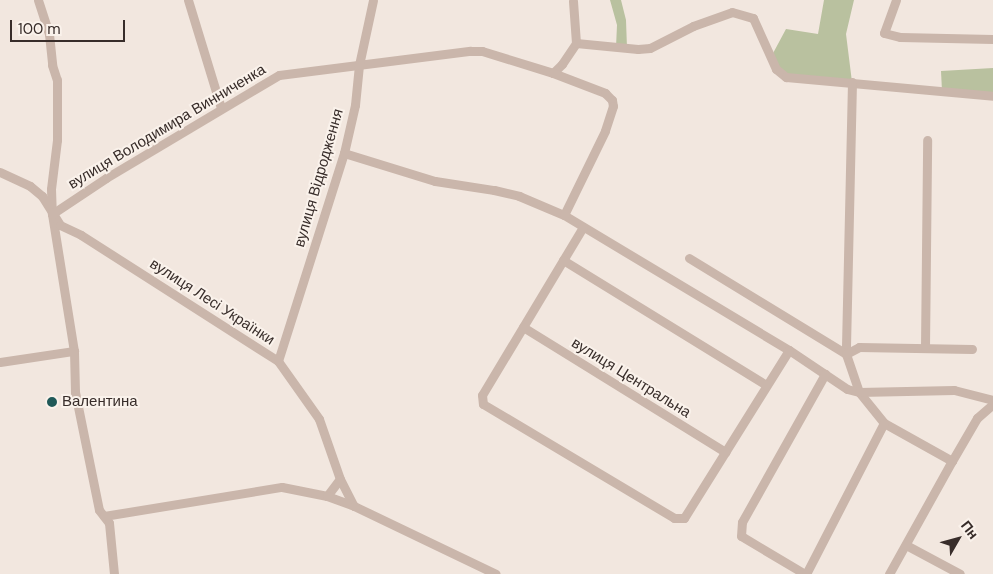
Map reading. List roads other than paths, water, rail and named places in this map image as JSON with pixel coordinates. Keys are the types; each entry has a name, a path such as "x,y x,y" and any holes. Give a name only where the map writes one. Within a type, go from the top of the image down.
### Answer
{"street":[{"path":"38,0 49,34 52,65 57,80 57,140 51,189 52,214 74,351 75,392 99,510 109,523 114,574"},
{"path":"188,0 221,108"},
{"name":"вулиця Відродження","path":"278,361 344,153 355,105 359,65 372,0"},
{"path":"896,0 884,33 900,37 993,39"},
{"path":"552,73 562,64 576,43 573,1"},
{"path":"576,43 638,49 650,48 693,26 732,12 753,18 776,69 786,77 993,96"},
{"name":"вулиця Володимира Винниченка","path":"52,214 106,178 279,75 460,51 482,51 552,73 605,94 612,100 613,106 605,131 564,215"},
{"path":"852,82 846,354 859,392 884,423 952,461"},
{"path":"925,348 926,140"},
{"path":"344,153 435,180 519,196 564,215 788,350 847,389 859,392 954,390 993,400"},
{"name":"вулиця Лесі Українки","path":"0,172 30,186 42,196 60,226 81,235 278,361 319,419 340,479 354,506"},
{"path":"581,226 563,260 482,395 482,404 674,518 684,518 788,350"},
{"path":"689,258 846,354"},
{"path":"563,260 766,385"},
{"name":"вулиця Центральна","path":"523,327 725,452"},
{"path":"846,354 859,347 972,349"},
{"path":"0,362 74,351"},
{"path":"825,374 742,522 741,536 805,574 884,423"},
{"path":"890,574 977,418 993,404"},
{"path":"327,496 340,479"},
{"path":"104,516 282,487 327,496 354,506 496,574"},
{"path":"906,545 960,574"}],"place":[{"name":"Валентина","path":"52,402"}]}
